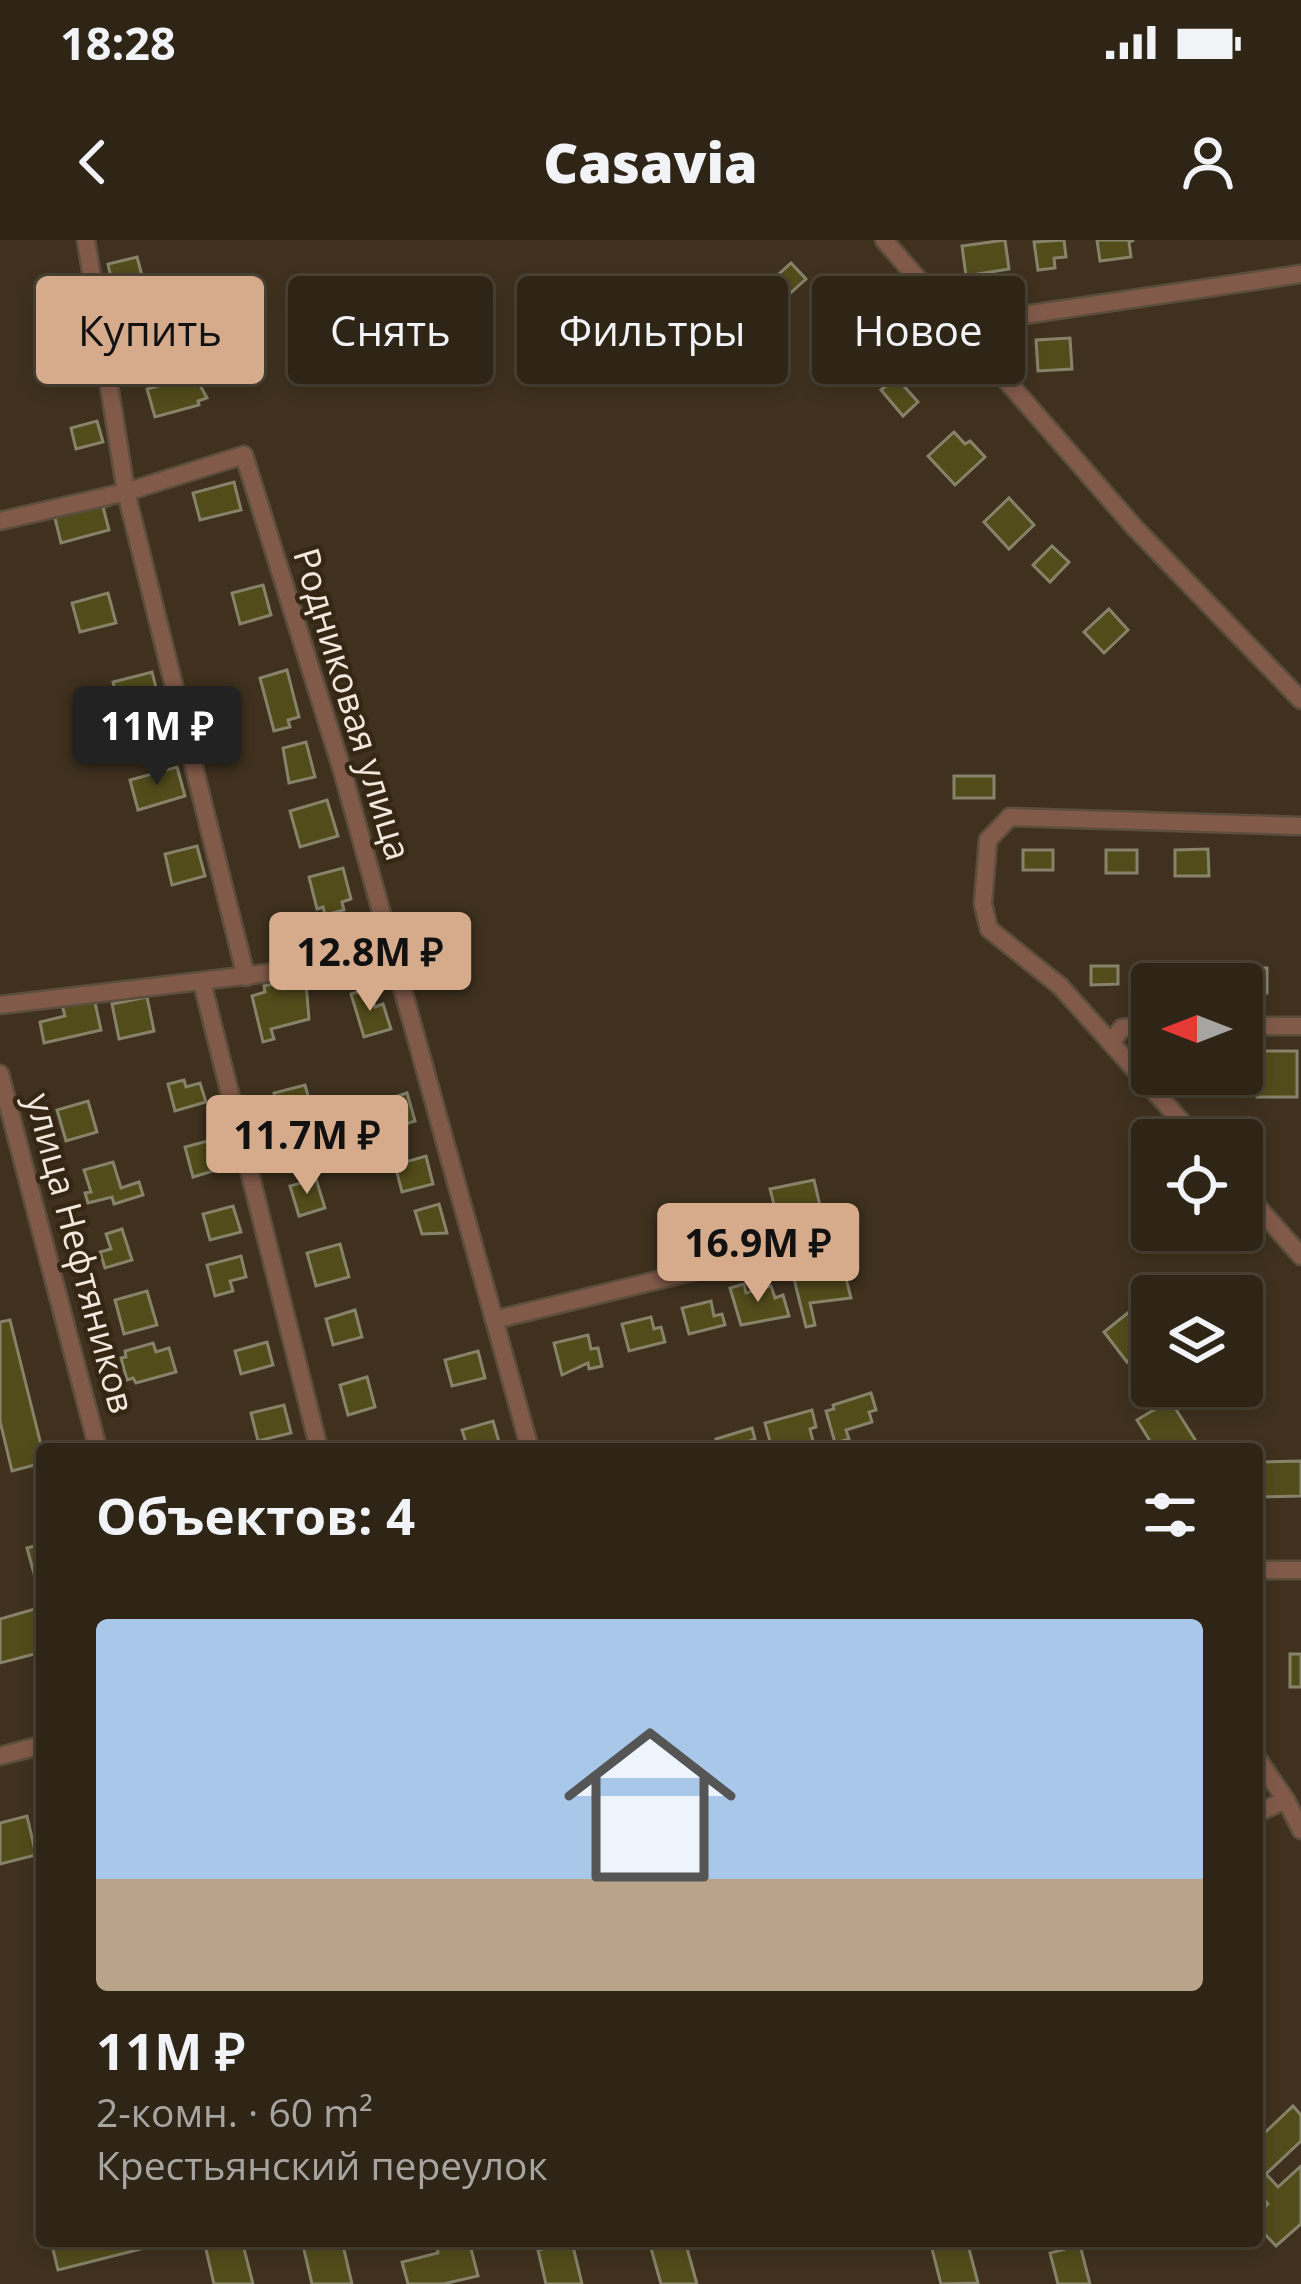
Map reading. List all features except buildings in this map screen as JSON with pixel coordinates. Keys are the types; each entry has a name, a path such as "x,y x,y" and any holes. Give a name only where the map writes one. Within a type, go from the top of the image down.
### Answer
{"street":[{"path":"86,240 126,492 246,976"},
{"path":"884,240 917,276"},
{"path":"1025,315 1301,274"},
{"path":"1012,384 1135,527 1301,700"},
{"name":"Родниковая улица","path":"126,492 244,455 342,770 528,1443"},
{"path":"0,521 126,492"},
{"path":"1179,1119 1060,986 989,929 983,904 988,840 1010,817 1301,826"},
{"path":"0,1005 393,958"},
{"path":"202,982 317,1443"},
{"path":"1263,1026 1301,1027"},
{"path":"1111,1043 1122,1028 1131,1027"},
{"name":"улица Нефтяников","path":"0,1075 96,1443"},
{"path":"1263,1208 1294,1234 1301,1256"},
{"path":"494,1320 835,1237"},
{"path":"1263,1570 1301,1570"},
{"path":"0,1756 36,1747"},
{"path":"1263,1766 1301,1830"},
{"path":"1263,1810 1286,1799"}]}
